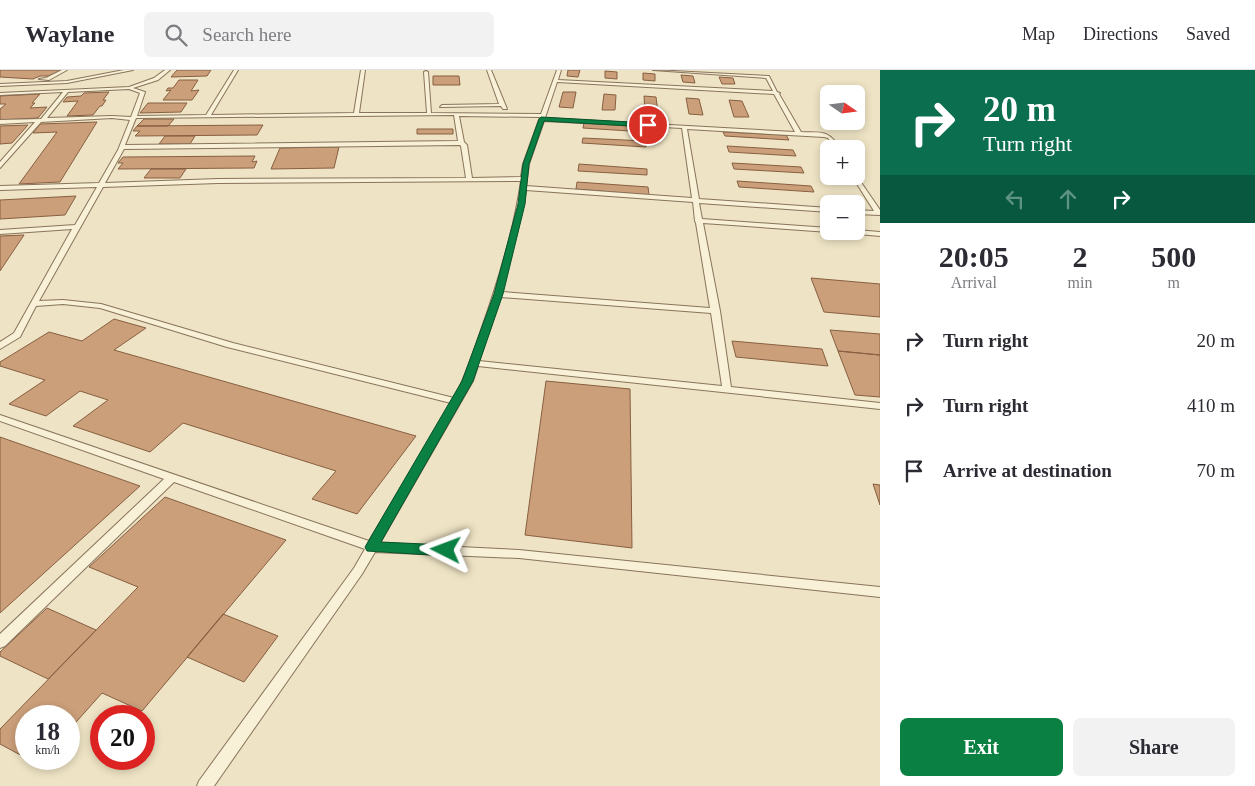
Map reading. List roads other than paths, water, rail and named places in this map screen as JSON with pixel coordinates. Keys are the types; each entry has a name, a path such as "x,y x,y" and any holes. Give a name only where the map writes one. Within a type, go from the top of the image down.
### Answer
{"lane":[{"path":"0,80 47,79 65,70"},
{"path":"0,85 67,82 131,70"},
{"path":"0,94 129,88 156,79 168,70"},
{"path":"208,116 236,70"},
{"path":"356,115 363,70"},
{"path":"489,70 503,105 509,114"},
{"path":"205,786 358,572 468,381 498,294 524,184 526,164 559,70"},
{"path":"655,70 763,76 768,78 800,134"},
{"path":"426,72 429,114"},
{"path":"555,81 778,93"},
{"path":"0,346 17,335 122,147 143,92 129,88"},
{"path":"0,166 67,91"},
{"path":"442,106 503,105"},
{"path":"456,114 461,143 464,145 469,178"},
{"path":"0,122 112,117 509,114 542,118 800,134 830,137 832,140"},
{"path":"684,127 694,201 716,311 727,391"},
{"path":"122,147 461,143"},
{"path":"0,188 100,184 469,178 694,201 820,209"},
{"path":"861,185 880,214"},
{"path":"865,213 880,214"},
{"path":"698,221 820,229"},
{"path":"0,232 76,228"},
{"path":"865,233 880,234"},
{"path":"498,294 716,311"},
{"path":"33,304 63,302 101,306 230,345 456,401"},
{"path":"474,363 880,406"},
{"path":"2,421 372,547 519,554 880,592"},
{"path":"0,642 172,478"}]}
